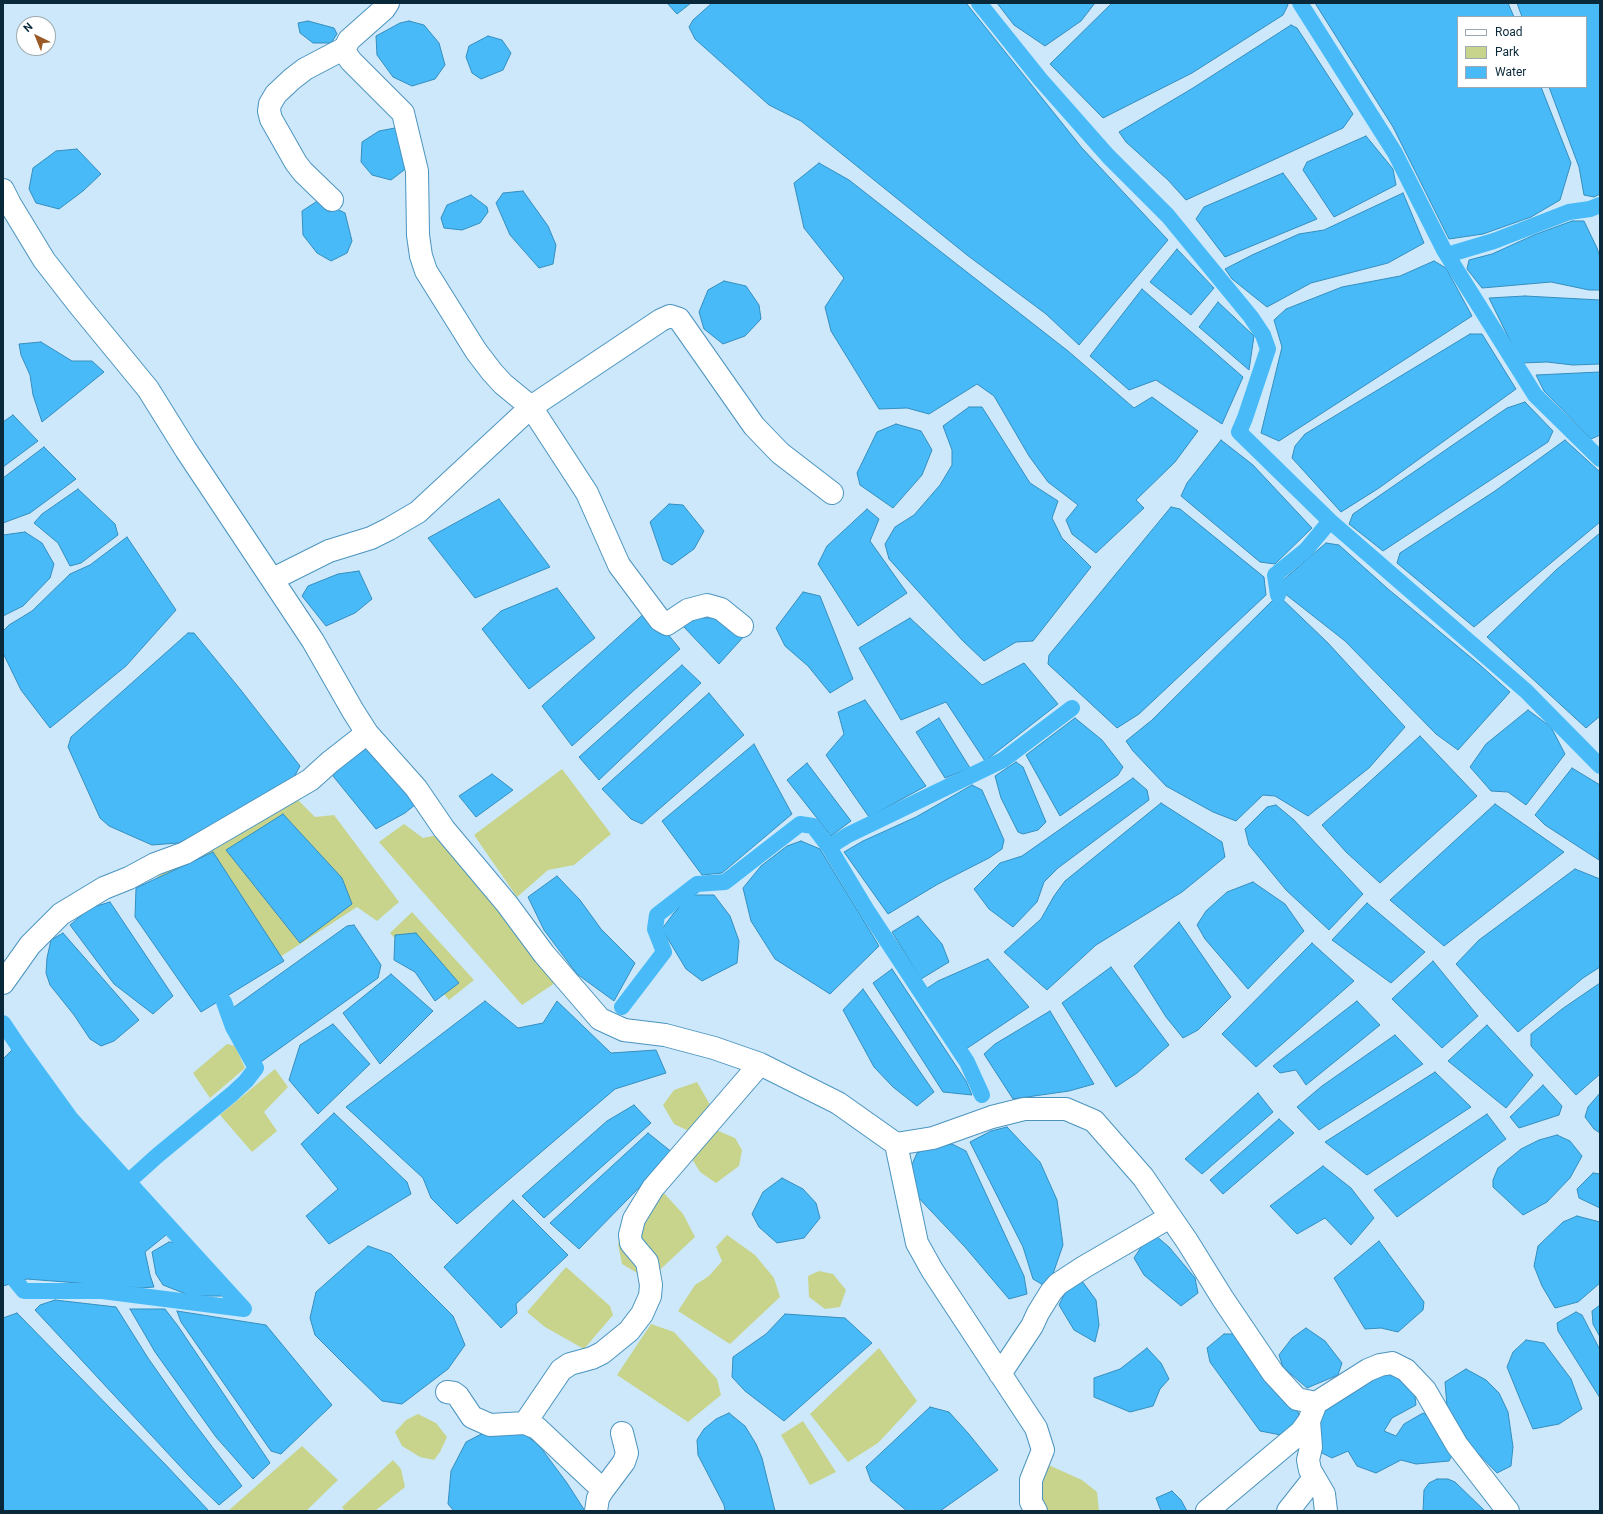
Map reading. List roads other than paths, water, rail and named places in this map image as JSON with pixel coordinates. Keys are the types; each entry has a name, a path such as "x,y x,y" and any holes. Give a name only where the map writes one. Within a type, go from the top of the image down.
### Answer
{"street":[{"path":"332,200 296,163 271,119 269,111 270,104 276,94 305,69 345,48 349,40 384,9 388,3"},
{"path":"345,48 346,54 351,61 396,105 402,113 417,171 418,235 421,256 426,270 476,351 492,372 503,384 531,407 586,493 619,565 660,620 667,624 688,610 707,605 721,609 742,626"},
{"path":"5,201 44,260 148,389 186,450 313,641 353,712 367,733 416,788 444,829 508,904 544,954 600,1019 624,1030 665,1035 714,1048 760,1064 838,1103 896,1144 917,1243 932,1270 1036,1428 1044,1450 1031,1480 1031,1502 1036,1511"},
{"path":"273,579 329,551 371,538 418,512 531,407 660,320 670,316 679,319 754,426 780,453 832,493"},
{"path":"3,983 30,945 61,914 104,888 129,878 155,864 185,852 310,780 367,733"},
{"path":"525,1423 561,1370 570,1364 602,1353 629,1331 642,1314 650,1296 651,1285 646,1262 631,1243 630,1235 634,1219 653,1188 760,1064"},
{"path":"896,1144 933,1138 963,1126 1024,1109 1066,1109 1094,1121 1143,1177 1273,1373 1313,1412"},
{"path":"1000,1374 1058,1284 1084,1267 1170,1217"},
{"path":"1207,1511 1301,1432 1313,1412 1368,1370 1380,1364 1392,1363 1406,1370 1425,1390 1457,1445 1508,1511"},
{"path":"447,1392 454,1393 458,1396 472,1417 490,1425 525,1423 537,1428 603,1490"},
{"path":"1313,1412 1311,1447 1308,1460 1310,1470 1324,1494 1326,1511"},
{"path":"596,1511 598,1498 624,1462 627,1453 622,1433"},
{"path":"1288,1511 1314,1478"}],"water":[{"path":"667,3 691,3 677,14"},
{"path":"712,3 966,3 1082,148 1168,240 1079,345 1046,314 967,255 801,121 769,105 695,39 689,27 693,20"},
{"path":"997,3 1095,3 1081,21 1045,46 1014,25"},
{"path":"1112,3 1287,3 1288,5 1283,15 1192,73 1103,118 1050,64"},
{"path":"1315,3 1508,3 1514,16 1457,16 1457,88 1541,88 1571,163 1560,200 1531,217 1483,234 1449,239 1393,127"},
{"path":"1517,3 1600,3 1600,194 1594,197 1584,195 1579,167 1549,88 1587,88 1587,16 1522,16"},
{"path":"308,21 334,28 337,34 331,43 313,43 300,33 298,23"},
{"path":"409,21 424,25 439,43 445,65 435,79 412,86 393,77 377,55 376,36 400,23"},
{"path":"1291,25 1297,28 1353,114 1343,128 1186,200 1168,180 1126,142 1119,132 1193,88"},
{"path":"488,36 502,40 511,53 503,70 481,79 472,73 466,57 469,46"},
{"path":"395,128 408,167 391,180 372,175 361,162 362,142 379,131"},
{"path":"1366,136 1393,169 1396,185 1334,217 1303,170 1307,162"},
{"path":"77,149 101,174 83,191 59,209 36,203 29,189 33,168 56,151"},
{"path":"819,163 849,180 1068,351 1134,408 1152,397 1198,431 1175,462 1136,500 1144,508 1096,553 1072,534 1066,520 1078,505 1048,482 1029,456 994,396 977,384 929,414 907,408 879,409 831,331 825,307 844,278 804,228 794,183"},
{"path":"1283,173 1317,219 1225,257 1196,219 1204,207"},
{"path":"523,191 548,226 556,245 553,264 539,268 510,235 496,203 503,193"},
{"path":"1403,193 1424,243 1388,263 1311,283 1267,307 1232,279 1225,269 1299,234 1324,230"},
{"path":"471,195 487,207 488,212 480,223 462,230 444,228 441,218 447,205"},
{"path":"319,200 345,213 352,241 347,253 331,261 317,253 303,235 302,211"},
{"path":"1572,221 1584,221 1597,248 1600,257 1600,290 1589,290 1551,282 1482,288 1467,269 1469,260 1492,254 1534,235"},
{"path":"1177,249 1214,288 1191,315 1150,282"},
{"path":"1434,261 1446,268 1472,316 1279,441 1261,433 1282,347 1274,320 1286,309 1342,287 1400,276"},
{"path":"724,281 746,286 759,305 761,319 745,336 723,344 704,329 699,312 708,290"},
{"path":"1142,289 1243,377 1222,424 1156,380 1129,390 1090,356"},
{"path":"1525,296 1600,300 1600,364 1573,365 1547,362 1521,363 1489,298"},
{"path":"1218,302 1254,336 1249,370 1199,327"},
{"path":"1470,334 1482,334 1516,389 1379,488 1341,512 1292,458 1295,446 1305,434"},
{"path":"41,342 72,361 92,361 104,372 42,422 33,395 30,375 21,355 19,344"},
{"path":"1600,372 1600,435 1591,439 1544,391 1536,375"},
{"path":"1525,402 1553,431 1548,442 1383,551 1349,524 1353,514 1507,408"},
{"path":"969,407 982,407 1030,483 1058,501 1052,518 1062,538 1091,567 1033,641 1016,642 984,661 962,640 889,559 885,544 895,527 914,515 940,485 952,465 952,450 943,426"},
{"path":"13,415 38,441 3,467 3,422"},
{"path":"896,424 921,431 932,450 922,475 893,508 860,485 857,473 877,432"},
{"path":"1221,440 1253,465 1312,528 1275,564 1260,562 1181,496 1187,483"},
{"path":"1565,440 1600,472 1600,522 1474,627 1397,563 1400,553 1495,491"},
{"path":"44,447 76,479 30,513 3,523 3,478"},
{"path":"78,489 115,524 118,535 81,563 70,566 58,543 34,523 42,514"},
{"path":"499,499 550,567 475,598 428,538"},
{"path":"669,504 683,505 704,531 694,549 672,565 663,560 650,522"},
{"path":"1171,507 1180,509 1264,577 1266,595 1139,714 1117,728 1048,664 1049,655"},
{"path":"867,509 879,519 870,541 907,593 858,626 818,564 827,546"},
{"path":"25,532 42,543 54,564 50,578 23,606 3,616 3,535"},
{"path":"1600,533 1600,716 1586,728 1487,637 1556,570"},
{"path":"127,537 176,610 126,666 50,728 21,690 3,653 3,631 9,625 32,611 70,574 90,565"},
{"path":"1326,543 1339,545 1388,589 1480,665 1510,692 1458,750 1436,734 1345,641 1284,593 1282,581"},
{"path":"359,571 372,599 355,613 326,626 302,596 308,586 338,574"},
{"path":"557,588 595,638 529,689 482,629 501,611"},
{"path":"803,592 820,596 853,679 830,693 808,666 785,646 776,628"},
{"path":"1278,595 1328,643 1405,727 1369,768 1308,816 1275,796 1263,795 1236,821 1213,812 1166,786 1133,751 1126,741 1152,720"},
{"path":"648,610 680,649 572,746 542,706"},
{"path":"688,614 704,618 728,617 746,634 719,664 683,626"},
{"path":"910,618 982,685 1024,663 1058,704 985,761 946,702 901,720 859,648"},
{"path":"188,633 194,633 300,766 293,779 202,833 178,843 152,845 109,826 100,818 68,747 71,737"},
{"path":"682,665 701,683 599,780 579,757"},
{"path":"709,693 744,735 642,824 631,819 602,789"},
{"path":"865,700 926,786 869,817 826,755 844,734 838,712"},
{"path":"1528,710 1551,727 1565,754 1526,805 1508,792 1491,791 1470,767 1486,744"},
{"path":"939,718 970,768 945,778 916,732"},
{"path":"1075,718 1102,740 1123,767 1118,775 1060,816 1026,755"},
{"path":"1420,736 1477,796 1380,883 1346,852 1322,825"},
{"path":"754,744 792,814 722,873 702,875 662,821"},
{"path":"362,745 391,771 416,804 405,813 376,829 333,776 334,766"},
{"path":"1016,762 1023,767 1046,822 1038,830 1023,834 1018,832 1001,798 995,776"},
{"path":"807,763 851,821 831,836 787,780"},
{"path":"1572,768 1600,785 1599,860 1545,825 1535,815"},
{"path":"492,774 513,790 476,817 459,796"},
{"path":"1133,778 1147,790 1149,800 1058,868 1044,882 1037,902 1013,927 989,909 974,889 1000,863 1022,856"},
{"path":"972,785 982,790 1004,840 1002,849 989,858 938,884 888,914 844,852 863,841 916,817"},
{"path":"1161,803 1222,842 1225,857 1182,892 1096,945 1047,990 1004,952 1041,919 1054,896 1065,881"},
{"path":"1495,804 1564,852 1444,946 1390,900"},
{"path":"1276,805 1294,820 1363,894 1329,930 1286,890 1249,845 1245,829 1267,807"},
{"path":"283,814 342,878 352,904 300,943 226,850"},
{"path":"801,841 820,849 879,946 830,994 775,959 751,921 743,888 761,866 787,846"},
{"path":"213,852 284,961 201,1012 135,917 136,888"},
{"path":"1575,869 1600,879 1600,967 1583,978 1518,1032 1456,964 1479,940"},
{"path":"557,876 580,900 601,929 635,963 614,1001 577,974 544,930 528,897"},
{"path":"1253,882 1285,904 1304,931 1248,989 1205,939 1197,925 1206,911 1227,892"},
{"path":"692,895 714,895 730,916 739,941 737,963 702,981 686,969 662,929 673,914"},
{"path":"110,902 173,996 153,1014 114,984 70,925 90,908"},
{"path":"1367,903 1425,952 1391,983 1332,940"},
{"path":"918,916 942,944 949,962 921,979 892,932"},
{"path":"1179,922 1231,997 1198,1030 1183,1038 1166,1017 1134,966"},
{"path":"354,925 381,965 378,978 258,1064 230,1010 347,926"},
{"path":"63,933 139,1020 114,1041 101,1046 90,1039 74,1015 50,985 46,973 47,958 51,940"},
{"path":"416,933 459,983 435,1001 415,972 394,960 395,935"},
{"path":"1312,943 1354,981 1256,1067 1222,1034"},
{"path":"988,959 1029,1007 966,1049 926,989 938,981"},
{"path":"1433,961 1478,1016 1442,1048 1392,999"},
{"path":"1111,967 1169,1045 1137,1073 1116,1087 1062,1003"},
{"path":"892,969 966,1081 972,1095 943,1092 873,983"},
{"path":"391,974 433,1011 380,1064 343,1013"},
{"path":"1600,983 1600,1074 1576,1095 1531,1046 1531,1034 1562,1009"},
{"path":"863,989 934,1092 917,1106 893,1087 874,1067 843,1010"},
{"path":"485,1001 518,1028 543,1023 557,1001 611,1053 656,1050 666,1073 615,1089 457,1224 431,1198 423,1178 346,1107"},
{"path":"1357,1001 1380,1025 1306,1085 1296,1070 1280,1073 1273,1066"},
{"path":"1050,1011 1094,1084 1069,1091 1013,1099 984,1054 995,1044"},
{"path":"333,1024 370,1064 318,1114 289,1080 300,1045"},
{"path":"1487,1025 1533,1075 1506,1108 1448,1061"},
{"path":"1395,1035 1423,1064 1319,1130 1297,1107 1322,1086"},
{"path":"12,1050 22,1058 70,1122 165,1225 166,1235 145,1252 154,1287 141,1288 27,1279 3,1286 3,1059"},
{"path":"1435,1072 1471,1107 1367,1175 1325,1142"},
{"path":"1543,1085 1562,1106 1559,1115 1519,1128 1510,1117"},
{"path":"1258,1093 1273,1112 1202,1174 1185,1159"},
{"path":"1600,1093 1600,1133 1594,1129 1585,1117 1588,1107"},
{"path":"634,1105 651,1123 544,1218 522,1196 607,1121"},
{"path":"334,1113 407,1182 411,1194 329,1244 306,1216 338,1189 301,1144"},
{"path":"1487,1114 1506,1139 1397,1217 1374,1190"},
{"path":"1279,1119 1294,1133 1223,1194 1210,1180"},
{"path":"1007,1127 1040,1162 1057,1200 1063,1245 1048,1288 1033,1279 1023,1247 970,1142 991,1131"},
{"path":"648,1133 673,1153 579,1249 550,1223"},
{"path":"1557,1135 1570,1141 1582,1156 1570,1178 1547,1202 1523,1215 1493,1187 1493,1180 1498,1168 1521,1149 1539,1140"},
{"path":"952,1144 966,1151 1024,1276 1027,1294 1009,1299 965,1247 914,1193 907,1176 917,1153 931,1148"},
{"path":"1323,1166 1351,1188 1374,1218 1351,1245 1325,1218 1297,1234 1270,1206"},
{"path":"1593,1173 1600,1174 1600,1208 1579,1198 1577,1189"},
{"path":"782,1178 803,1189 816,1203 820,1218 804,1238 777,1243 759,1227 752,1214 763,1192"},
{"path":"513,1200 568,1255 516,1304 517,1313 501,1328 444,1267"},
{"path":"1577,1216 1600,1222 1600,1283 1578,1302 1555,1308 1542,1286 1534,1266 1538,1246 1563,1222"},
{"path":"1155,1235 1169,1247 1195,1278 1198,1293 1181,1306 1144,1275 1134,1258 1147,1238"},
{"path":"1379,1241 1424,1302 1423,1310 1398,1332 1381,1328 1365,1329 1334,1278"},
{"path":"169,1242 177,1243 217,1281 222,1296 191,1296 163,1285 156,1274 152,1252"},
{"path":"368,1246 391,1254 453,1316 465,1345 448,1369 402,1404 382,1401 315,1335 310,1318 316,1292"},
{"path":"1079,1277 1096,1300 1099,1325 1095,1342 1074,1330 1059,1305 1068,1287"},
{"path":"55,1300 116,1307 148,1358 188,1415 242,1486 219,1505 190,1477 35,1310 40,1305"},
{"path":"1600,1305 1600,1337 1593,1324 1592,1311"},
{"path":"130,1309 165,1309 178,1326 270,1463 253,1479 216,1437 155,1352"},
{"path":"177,1311 266,1325 332,1405 281,1454 271,1451 181,1322"},
{"path":"1576,1312 1582,1315 1600,1350 1600,1398 1558,1331 1557,1323"},
{"path":"17,1313 209,1511 3,1511 3,1318"},
{"path":"785,1314 845,1318 872,1343 784,1421 745,1391 732,1377 733,1357 766,1334"},
{"path":"1306,1328 1325,1341 1342,1363 1338,1375 1307,1388 1283,1367 1279,1355 1292,1338"},
{"path":"1224,1334 1237,1334 1296,1407 1302,1423 1281,1435 1260,1431 1210,1362 1207,1348"},
{"path":"1526,1340 1544,1343 1571,1379 1582,1409 1559,1424 1533,1429 1507,1367 1513,1352"},
{"path":"1147,1348 1161,1363 1169,1379 1160,1389 1153,1406 1130,1412 1094,1397 1094,1378 1120,1369"},
{"path":"1387,1369 1403,1375 1415,1397 1416,1405 1392,1418 1384,1431 1396,1436 1404,1424 1423,1413 1432,1418 1453,1453 1449,1461 1416,1464 1401,1460 1376,1473 1357,1466 1348,1451 1332,1458 1318,1451 1314,1429 1322,1412"},
{"path":"1466,1369 1486,1380 1499,1393 1508,1412 1513,1447 1511,1466 1497,1473 1471,1446 1447,1406 1445,1382"},
{"path":"930,1407 949,1412 998,1470 940,1511 907,1511 871,1481 866,1467"},
{"path":"729,1413 745,1426 756,1444 762,1458 775,1511 725,1511 724,1505 698,1455 697,1440 704,1429 716,1419"},
{"path":"491,1429 525,1435 538,1444 567,1483 585,1511 454,1511 448,1504 451,1471 466,1442"},
{"path":"1437,1479 1448,1479 1455,1482 1485,1511 1423,1511 1424,1490 1429,1483"},
{"path":"1172,1491 1181,1500 1187,1511 1161,1511 1156,1498"}],"waterway":[{"path":"979,3 1040,79 1108,156 1168,216 1251,317 1263,335 1268,349 1239,432 1330,521 1526,691 1600,766"},
{"path":"1300,3 1395,153 1444,250 1535,395 1600,459"},
{"path":"1447,255 1494,241 1569,212 1590,209 1600,205"},
{"path":"1278,595 1275,575 1306,550 1330,521"},
{"path":"829,847 848,835 1003,760 1072,708"},
{"path":"622,1007 664,952 655,929 657,915 697,884 725,882 800,824 813,826 829,847 868,912 967,1062 982,1095"},
{"path":"128,1182 158,1155 232,1094 246,1081 256,1068 233,1027 224,1002"},
{"path":"3,1023 71,1119 244,1309 102,1291 24,1291 3,1266"}]}
